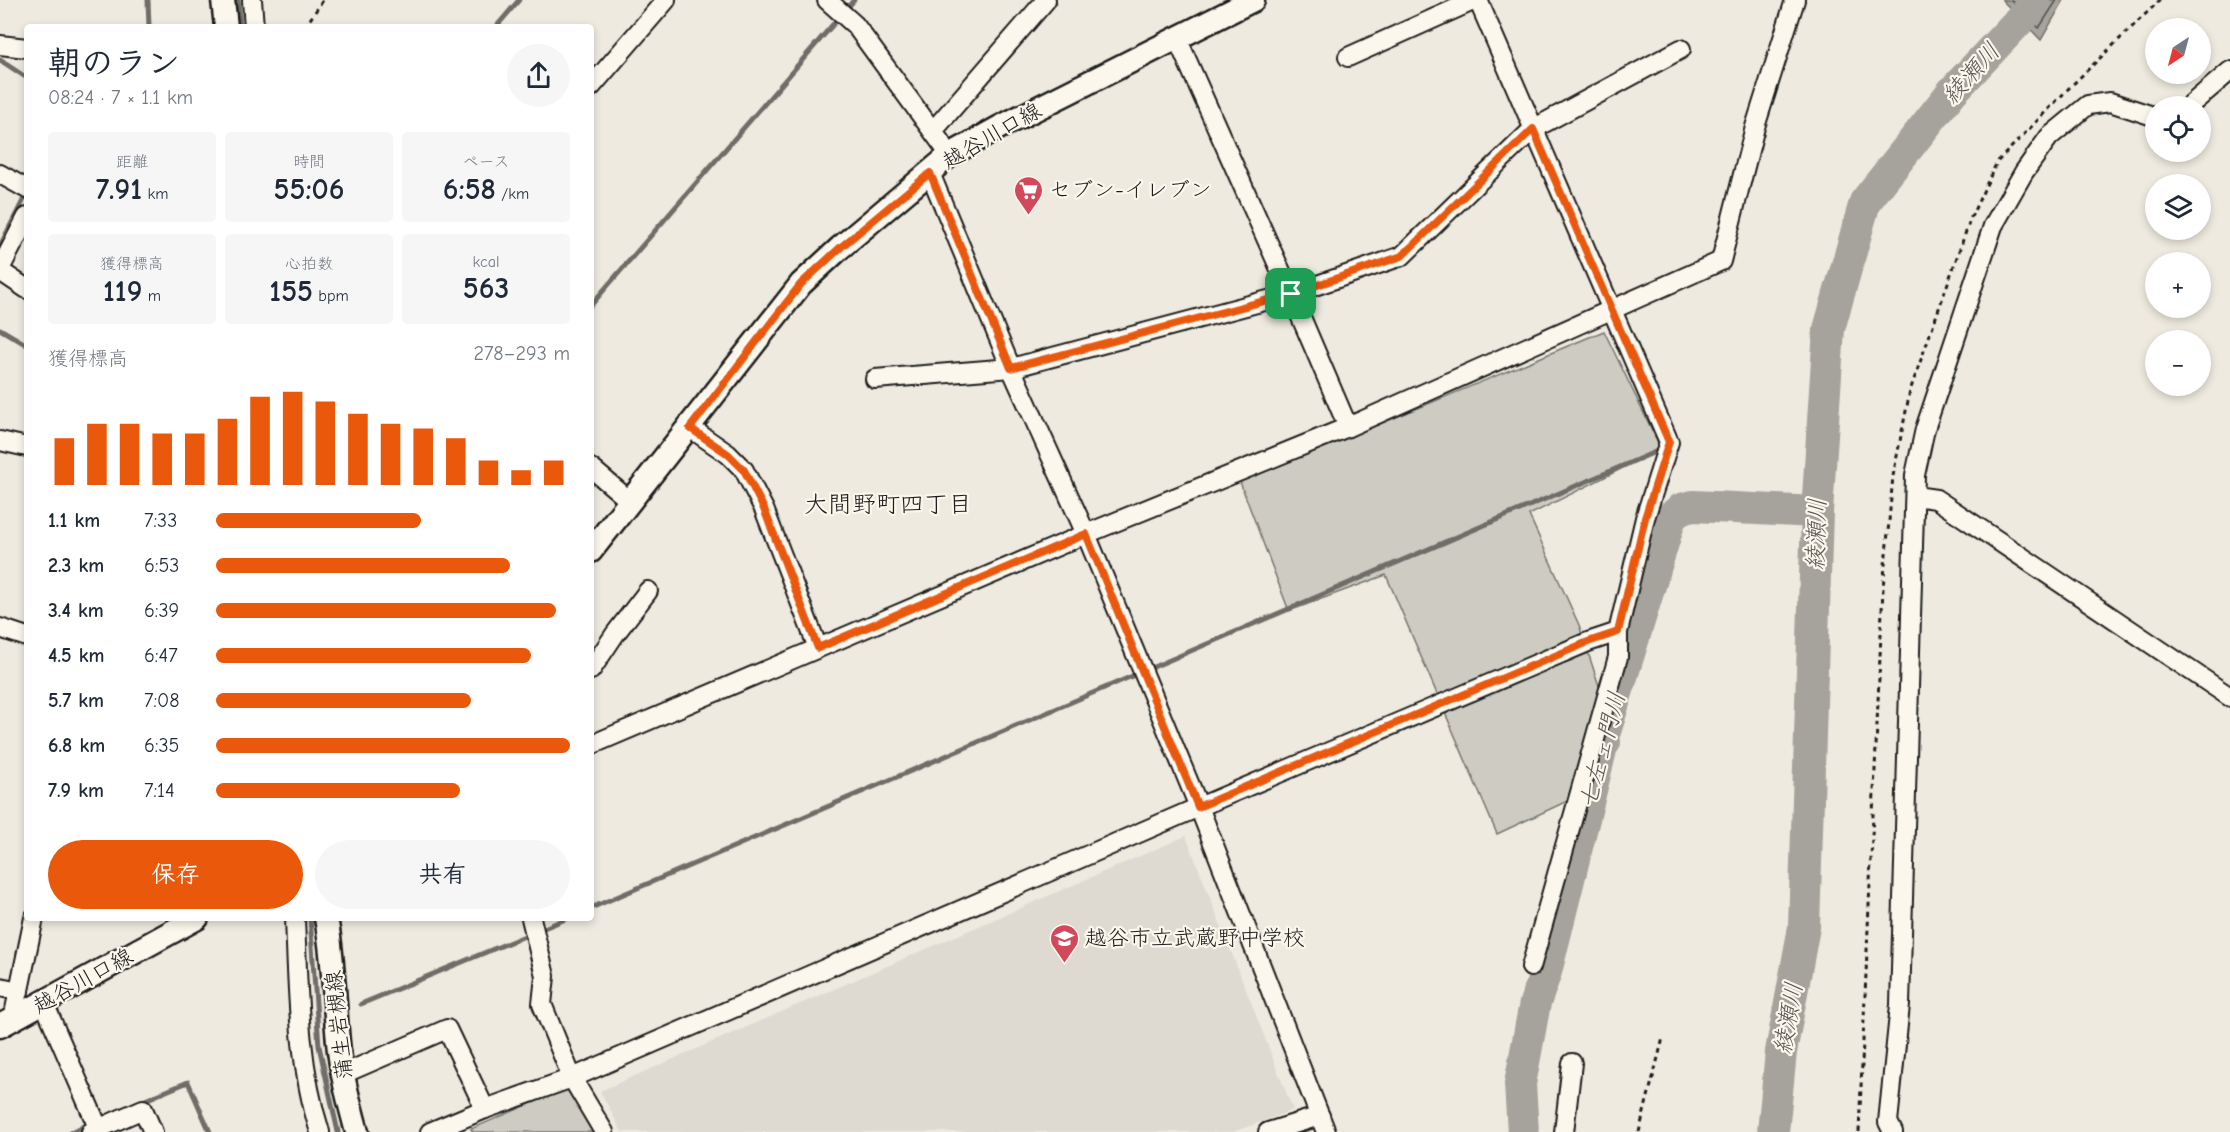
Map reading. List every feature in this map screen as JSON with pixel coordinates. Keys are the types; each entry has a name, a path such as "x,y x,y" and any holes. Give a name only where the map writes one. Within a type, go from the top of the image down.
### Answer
{"main road":[{"path":"223,0 226,24"},
{"name":"越谷川口線","path":"594,547 801,284 950,155 1253,0"},
{"name":"越谷川口線","path":"6,1023 192,921"},
{"name":"蒲生岩槻線","path":"326,921 333,966 338,1042 357,1132"}],"street":[{"path":"252,0 254,24"},
{"path":"594,84 666,0"},
{"path":"827,0 855,25 950,155"},
{"path":"933,132 1046,0"},
{"path":"1348,57 1477,0 1669,442 1645,518 1618,632 1618,657 1531,967"},
{"path":"594,744 1086,534 1348,427 1721,261 1755,127 1795,0"},
{"path":"1177,38 1348,427"},
{"path":"0,45 24,48"},
{"path":"875,380 1011,368 1291,294 1402,256 1533,129 1681,49"},
{"path":"2201,96 2230,71"},
{"path":"1893,1132 1888,1122 1900,1005 1915,476 1925,429 1993,226 2024,172 2049,137 2088,105 2110,102 2145,113"},
{"path":"930,173 1011,368 1086,534 1198,807 1323,1124 1268,1132"},
{"path":"0,174 24,187"},
{"path":"24,223 0,270 24,287"},
{"path":"690,428 728,454 744,470 764,509 818,648"},
{"path":"0,441 24,446"},
{"path":"594,471 630,501"},
{"path":"1915,495 1936,499 2230,697"},
{"path":"594,666 648,591"},
{"path":"0,628 24,636"},
{"path":"430,1132 485,1109 572,1078 1198,807 1577,647 1618,632"},
{"path":"6,1023 19,991 33,921"},
{"path":"295,921 299,1031 311,1105 320,1132"},
{"path":"532,921 545,976 542,1004 572,1078 604,1132"},
{"path":"0,987 19,991"},
{"path":"44,1003 96,1131 143,1109 153,1132"},
{"path":"343,1074 447,1029 485,1109"},
{"path":"1564,1132 1572,1063"}],"path":[{"path":"307,24 323,0"},
{"path":"1639,1132 1663,1038"}],"shaded area":[{"path":"1604,331 1661,449 1529,515 1579,625 1603,698 1578,796 1497,834 1386,575 1289,611 1240,482"},
{"name":"越谷市立武蔵野中学校","path":"1186,836 1293,1110 1233,1132 622,1132 600,1091"},
{"path":"570,1087 594,1132 473,1132 471,1129"}],"water":[{"path":"2002,0 2064,0 2041,40"}],"waterway":[{"path":"148,0 149,24"},
{"path":"238,0 240,24"},
{"path":"499,24 519,0"},
{"path":"594,302 854,0"},
{"name":"綾瀬川","path":"1773,1132 1781,1052 1804,927 1817,512 1829,329 1865,202 1952,92 2029,10 2034,0"},
{"path":"0,60 24,76"},
{"path":"0,246 24,199"},
{"path":"0,329 24,343"},
{"path":"594,907 1662,449"},
{"name":"七左ェ門川","path":"1523,1132 1520,1084 1535,1003 1546,972 1603,742 1605,742 1604,735 1671,517 1681,509 1693,506 1817,512"},
{"path":"310,921 319,1046 338,1132"},
{"path":"361,1004 561,921"},
{"path":"138,1103 188,1082 210,1132"},
{"path":"71,1132 91,1123"}],"place":[{"name":"セブン-イレブン","path":"1028,216"},
{"name":"越谷市立武蔵野中学校","path":"1064,964"}],"district":[{"name":"大間野町四丁目","path":"888,504"}],"route":[{"path":"1533,129 1669,442 1645,518 1618,632 1588,642 1198,807 1086,534 818,648 764,509 744,470 728,454 690,428 801,284 841,247 930,173 1011,368 1155,332 1291,294 1402,256 1533,129"}]}
